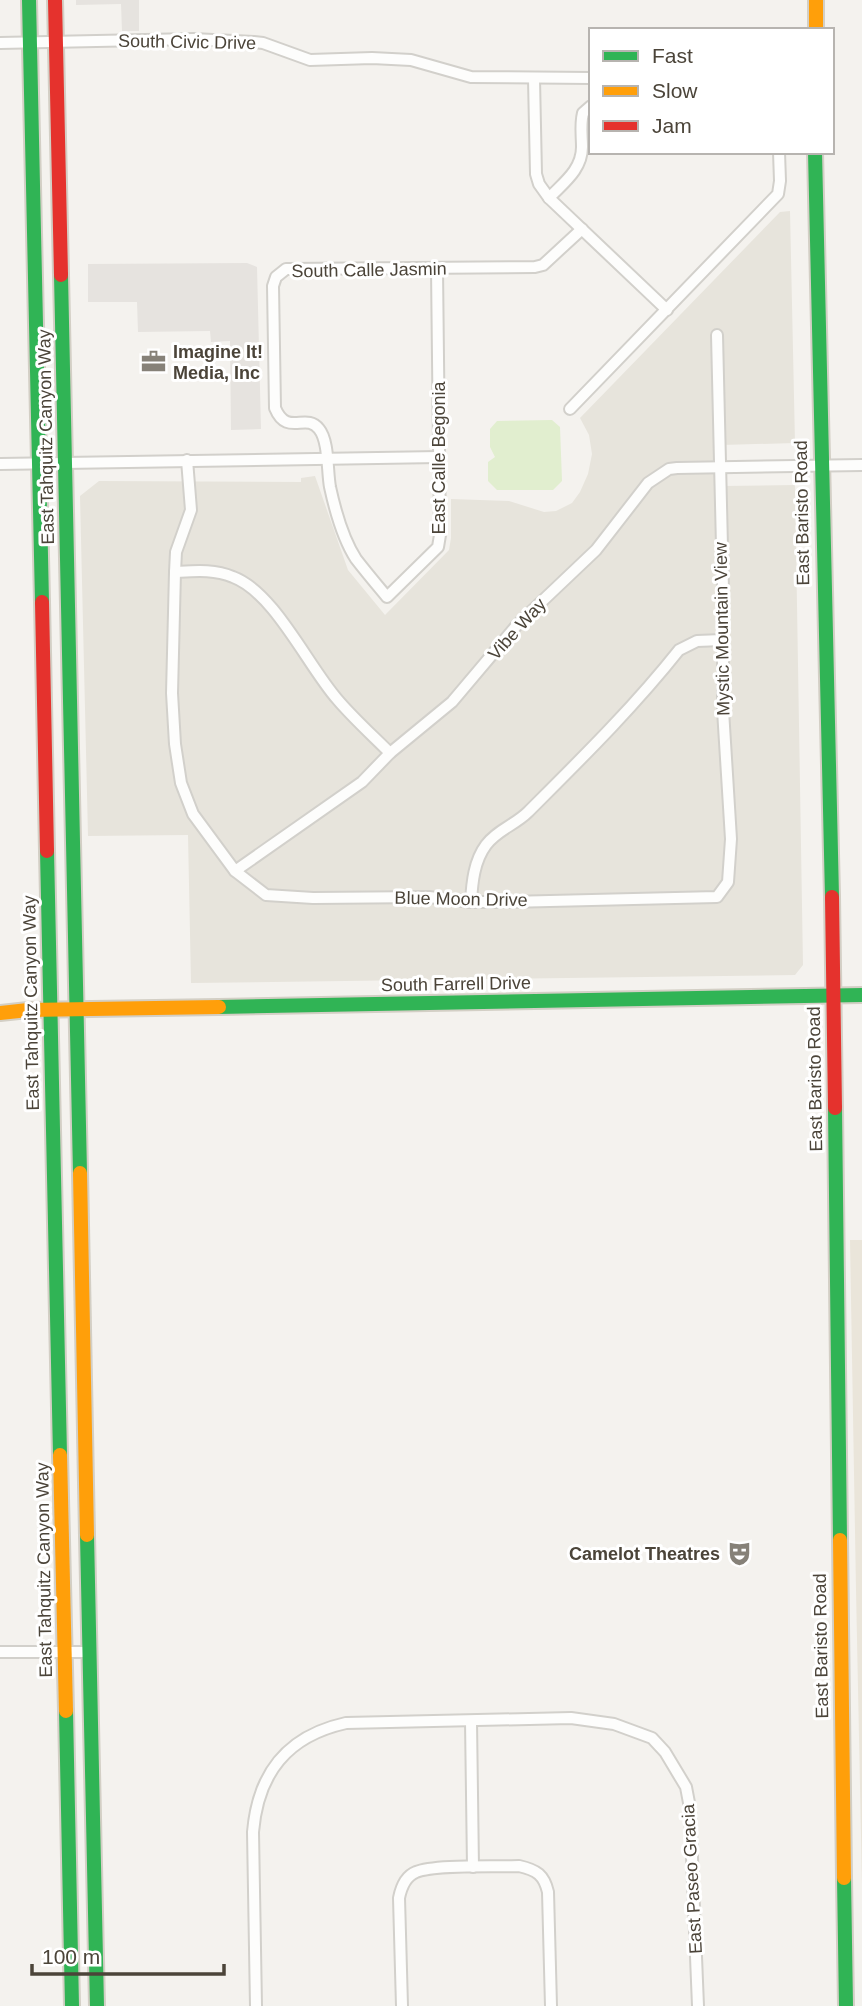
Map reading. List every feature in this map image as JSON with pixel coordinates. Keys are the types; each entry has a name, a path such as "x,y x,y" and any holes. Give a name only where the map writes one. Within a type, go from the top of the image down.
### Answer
{"main road":[{"name":"East Tahquitz Canyon Way","path":"29,0 72,2006"},
{"name":"East Tahquitz Canyon Way","path":"55,0 97,2006"},
{"path":"816,0 816,28"},
{"name":"East Baristo Road","path":"815,154 834,996 846,2006"},
{"name":"South Farrell Drive","path":"0,1013 862,995"}],"street":[{"name":"South Civic Drive","path":"0,43 193,39 263,43 310,60 411,60 471,77 589,78"},
{"path":"534,79 536,174 539,184 548,198 667,310"},
{"path":"548,198 578,168 582,150 581,123 583,113 589,108"},
{"path":"570,409 778,194 779,154"},
{"name":"South Calle Jasmin","path":"326,458 324,437 318,427 309,422 288,424 279,418 275,408 272,286 276,277 286,270 535,267 543,265 582,229"},
{"name":"East Calle Begonia","path":"326,458 330,486 340,521 355,557 387,597 438,547 440,535 437,269"},
{"name":"Mystic Mountain View","path":"694,898 717,897 728,882 730,864 722,640 718,335"},
{"path":"0,464 439,457"},
{"name":"Blue Moon Drive","path":"187,460 191,510 176,552 175,572 172,693 175,744 181,783 193,814 236,871 266,895 313,898 429,897 471,902 694,898"},
{"name":"Vibe Way","path":"236,871 362,782 390,753 452,702 517,625 596,550 648,483 669,469 862,465"},
{"path":"175,572 209,570 235,577 252,588 278,617 336,698 390,753"},
{"path":"471,902 472,879 485,845 502,829 522,818 582,760 679,650 696,641 722,640"},
{"path":"0,1652 91,1652"},
{"name":"East Paseo Gracia","path":"256,2006 253,1832 261,1786 274,1765 305,1738 321,1729 346,1723 570,1718 614,1724 652,1738 665,1752 686,1787 690,1808 698,2006"},
{"path":"471,1721 473,1867"},
{"path":"402,2006 401,1888 415,1872 431,1868 519,1866 534,1869 544,1877 548,1892 551,2006"}],"shaded area":[{"path":"76,0 139,0 139,31 122,31 121,4 76,5"},
{"path":"790,211 795,443 722,445 723,486 795,485 803,965 795,975 191,983 188,835 88,836 80,496 99,481 301,482 301,478 315,476 348,570 385,615 449,550 451,499 509,501 544,512 556,511 572,503 588,474 592,454 589,435 580,418 780,212"},
{"path":"247,263 257,267 261,429 231,430 230,341 211,342 210,331 138,332 137,302 88,302 88,264"},
{"path":"850,1240 862,1240 862,1885 856,1590"}],"green space":[{"path":"552,420 560,427 562,481 553,490 497,490 488,481 488,462 495,457 490,447 490,429 497,421"}],"traffic: fast":[{"path":"29,0 42,602"},
{"path":"815,154 832,897"},
{"path":"61,275 80,1173"},
{"path":"47,851 60,1455"},
{"path":"219,1007 862,995"},
{"path":"835,1108 840,1540"},
{"path":"87,1535 97,2006"},
{"path":"66,1711 72,2006"},
{"path":"844,1878 846,2006"}],"traffic: slow":[{"path":"816,0 816,28"},
{"path":"0,1013 28,1010 219,1007"},
{"path":"80,1173 87,1535"},
{"path":"60,1455 66,1711"},
{"path":"840,1540 844,1878"}],"traffic: jam":[{"path":"55,0 61,275"},
{"path":"42,602 47,851"},
{"path":"832,897 835,1108"}],"place":[{"name":"Imagine It! Media, Inc","path":"153,362"},
{"name":"Camelot Theatres","path":"740,1554"}]}
